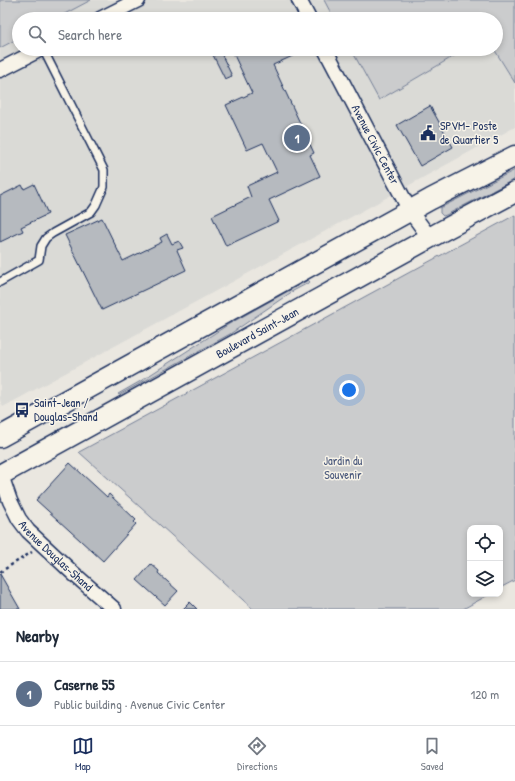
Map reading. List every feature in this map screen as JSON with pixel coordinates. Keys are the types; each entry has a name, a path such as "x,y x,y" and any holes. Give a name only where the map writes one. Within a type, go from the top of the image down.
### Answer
{"main road":[{"path":"0,437 410,211 515,156"},
{"name":"Boulevard Saint-Jean","path":"0,474 515,192"}],"street":[{"path":"114,12 138,0"},
{"path":"299,0 305,12"},
{"path":"0,70 28,56"},
{"name":"Avenue Civic Center","path":"329,56 410,211 430,238"},
{"name":"Avenue Douglas-Shand","path":"0,474 13,506 28,531 114,609"}],"lane":[{"path":"0,282 40,260 41,246 46,238 91,212 96,205 104,187 104,170 46,56"}],"path":[{"path":"0,572 32,552"}],"shaded area":[{"path":"91,0 324,0 330,12 68,12"},
{"path":"12,42 12,56 355,56 379,100 454,56 498,56 515,83 515,127 3,407 0,400 0,48"}],"green space":[{"path":"0,0 91,0 68,12 12,12 12,42 0,48"},
{"path":"324,0 515,0 515,83 498,56 503,56 503,12 330,12"},
{"path":"355,56 454,56 379,100"},
{"path":"515,170 515,179 446,215 443,216 440,213 440,208"},
{"name":"Jardin du Souvenir","path":"515,215 515,580 503,586 503,525 467,525 467,597 485,597 463,609 253,609 79,452"},
{"path":"308,280 310,282 293,291 230,334 119,395 118,394 229,324"}],"building":[{"path":"214,56 222,56 232,76 225,79"},
{"path":"234,56 292,56 273,65 314,153 310,155 320,176 269,200 279,221 226,246 212,216 251,197 247,186 277,172 263,143 247,150 226,105 252,93"},
{"path":"430,106 453,147 420,166 397,125"},
{"path":"34,184 48,214 21,227 23,231 0,242 0,196 22,185 24,189"},
{"path":"102,218 123,261 162,242 160,238 167,234 172,244 179,241 183,248 177,250 186,270 102,310 65,235"},
{"path":"70,463 107,497 109,494 136,520 134,522 136,524 103,561 36,500"},
{"path":"151,564 159,571 158,573 178,591 165,605 137,580"},
{"path":"0,574 20,609 0,609"},
{"path":"190,602 197,609 183,609"}],"place":[{"name":"SPVM- Poste de Quartier 5","path":"428,133"},
{"name":"Caserne 55","path":"297,138"},
{"name":"Saint-Jean / Douglas-Shand","path":"22,410"}]}
